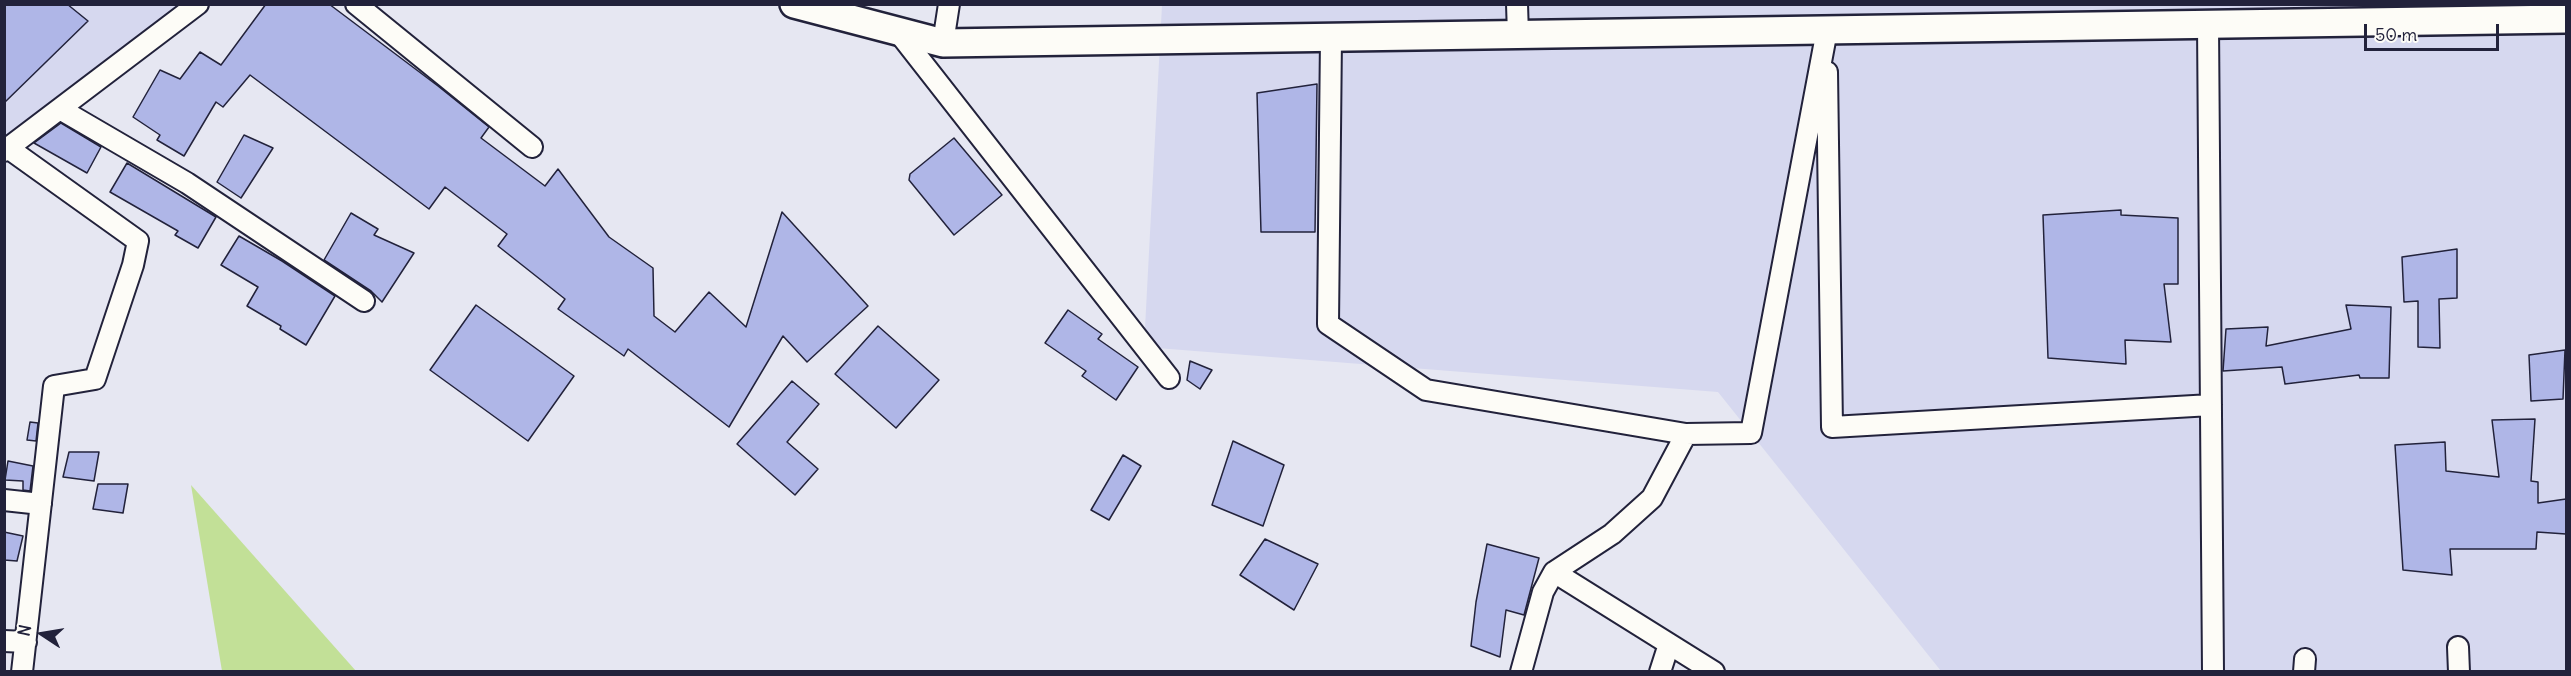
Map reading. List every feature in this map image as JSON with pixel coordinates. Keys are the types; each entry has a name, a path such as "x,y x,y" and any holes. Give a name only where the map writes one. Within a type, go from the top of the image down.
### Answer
{"main road":[{"path":"794,4 944,43 2208,25 2451,13 2566,20"}],"street":[{"path":"22,672 54,386 95,379 133,265 138,242 6,149 198,4"},
{"path":"356,4 532,147"},
{"path":"944,43 949,4"},
{"path":"1517,4 1518,35"},
{"path":"2208,25 2213,672"},
{"path":"1827,30 1832,427 2211,405"},
{"path":"1331,37 1328,324 1426,390 1686,434 1751,433 1827,30"},
{"path":"899,33 1168,378"},
{"path":"60,109 187,183 364,301"},
{"path":"1521,672 1544,592 1554,572 1612,534 1652,498 1686,434"},
{"path":"4,500 41,504"},
{"path":"1554,572 1714,672"},
{"path":"4,640 26,642"},
{"path":"1660,672 1669,644"},
{"path":"2458,646 2459,672"}],"shaded area":[{"path":"5,5 198,5 5,151"},
{"path":"1162,5 2566,5 2566,671 1941,671 1718,392 1144,347"}],"green space":[{"path":"191,485 356,671 222,671"}],"building":[{"path":"4,4 67,4 88,21 4,103"},
{"path":"266,4 329,4 489,127 481,138 545,186 558,169 609,237 653,268 654,316 675,332 709,292 746,327 782,212 868,306 807,362 783,336 729,427 628,349 624,356 558,309 565,299 498,246 507,234 445,187 429,209 250,75 223,107 216,102 184,156 157,140 160,135 133,117 160,70 180,79 200,52 221,65"},
{"path":"1317,84 1315,232 1261,232 1257,93"},
{"path":"61,123 101,147 87,173 34,143"},
{"path":"244,135 273,148 241,198 217,182"},
{"path":"954,138 1002,195 954,235 909,180 910,174"},
{"path":"127,163 216,217 198,248 175,235 178,231 110,192"},
{"path":"2121,210 2121,215 2178,218 2178,284 2164,284 2171,342 2125,340 2126,364 2048,358 2043,215"},
{"path":"351,213 378,229 374,235 414,253 382,302 371,291 324,260"},
{"path":"239,236 335,296 306,345 280,329 281,326 247,306 258,287 221,265"},
{"path":"2457,249 2457,298 2439,299 2440,348 2418,347 2418,301 2404,302 2402,257"},
{"path":"476,305 574,376 528,441 430,370"},
{"path":"2346,305 2391,307 2389,378 2360,378 2359,375 2285,384 2282,367 2223,371 2226,329 2268,327 2266,346 2351,329"},
{"path":"1068,310 1102,334 1098,339 1138,367 1116,400 1082,376 1086,371 1045,343"},
{"path":"878,326 939,380 896,428 835,374"},
{"path":"2565,350 2563,399 2531,401 2529,355"},
{"path":"1190,361 1212,370 1200,389 1187,380"},
{"path":"792,381 819,404 787,442 818,469 795,495 737,444"},
{"path":"2535,419 2531,481 2538,482 2538,503 2566,499 2566,534 2537,532 2536,549 2450,549 2452,575 2403,570 2395,445 2445,442 2446,471 2499,477 2492,420"},
{"path":"30,422 38,423 36,441 27,440"},
{"path":"1233,441 1284,465 1263,526 1212,505"},
{"path":"69,452 99,452 94,481 63,477"},
{"path":"1123,455 1141,466 1109,520 1091,510"},
{"path":"8,461 33,466 30,491 23,490 23,481 5,480"},
{"path":"98,484 128,484 123,513 93,509"},
{"path":"4,532 23,536 17,561 4,560"},
{"path":"1265,539 1318,564 1294,610 1240,575"},
{"path":"1487,544 1539,558 1524,615 1506,610 1500,657 1471,646 1476,602"}]}
